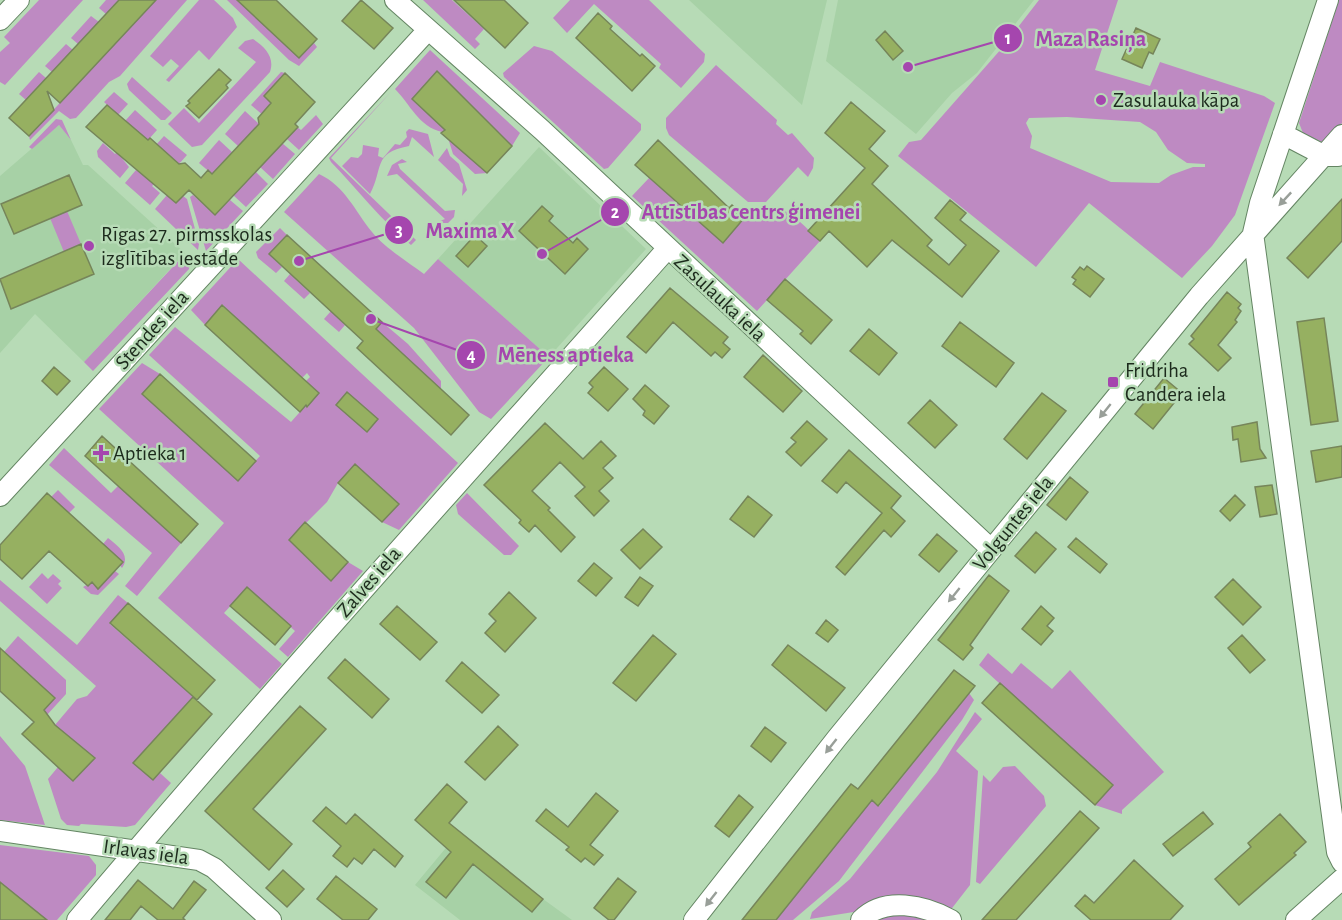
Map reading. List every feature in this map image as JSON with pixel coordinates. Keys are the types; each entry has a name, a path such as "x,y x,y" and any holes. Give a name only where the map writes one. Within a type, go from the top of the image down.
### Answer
{"street":[{"path":"0,20 19,0"},
{"name":"Zasulauka iela","path":"395,0 542,130 991,549"},
{"path":"1328,0 1253,233 1337,852 1342,862"},
{"name":"Stendes iela","path":"0,496 428,31"},
{"path":"1283,134 1334,156"},
{"name":"Volguntes iela","path":"694,920 991,549 1253,233 1334,156 1342,135"},
{"name":"Zalves iela","path":"77,920 134,850 396,551 667,249"},
{"name":"Irlavas iela","path":"0,831 207,863 271,920"},
{"path":"1296,920 1342,879"},
{"path":"861,920 871,911 902,905 937,912 951,920"}],"shaded area":[{"path":"39,0 83,0 5,85 0,82 0,52 10,43 4,37"},
{"path":"106,0 119,0 106,14 99,8"},
{"path":"156,0 187,0 120,76 109,82 76,118 70,119 59,111 30,140 29,136"},
{"path":"199,0 214,0 233,18 237,27 209,60 199,50 169,82 166,80 179,66 171,59 163,67 150,56"},
{"path":"227,0 237,0 299,58 314,43 317,47 299,66 289,60"},
{"path":"423,0 452,0 484,29 475,39 480,44 475,49"},
{"path":"570,0 649,0 705,54 704,62 681,88 659,68 661,64 594,4 567,33 553,18"},
{"path":"689,0 827,0 802,105"},
{"path":"838,0 1034,0 977,73 952,93 916,134 826,61"},
{"path":"1039,0 1118,0 1095,70 1150,86 1160,62 1264,96 1275,103 1235,215 1212,246 1182,278 1089,203 1036,267 898,156 909,142 921,140 1002,48","holes":["1067,117 1140,122 1156,132 1168,150 1187,163 1205,164 1205,167 1193,167 1171,175 1159,183 1111,182 1030,148 1032,136 1026,123 1029,118"]},
{"path":"1339,0 1342,0 1342,123 1324,143 1303,133 1299,123"},
{"path":"91,16 99,22 78,44 71,38"},
{"path":"253,39 268,53 271,62 270,72 202,145 192,147 168,124 184,108 199,123 256,62 238,48 245,41"},
{"path":"66,44 73,50 52,72 45,66"},
{"path":"534,46 552,51 641,124 641,130 608,168 604,169 504,77 503,73"},
{"path":"430,50 520,133 512,146 437,72 412,99 445,130 442,132 434,129 421,120 395,89"},
{"path":"716,65 777,120 776,124 788,135 792,133 814,158 813,168 808,177 798,167 766,202 748,202 669,135 666,128 666,118"},
{"path":"39,72 46,78 26,100 19,94"},
{"path":"281,72 285,73 264,96 275,107 265,117 251,105"},
{"path":"132,77 172,113 165,120 161,120 129,90 127,84"},
{"path":"114,92 128,104 118,115 104,102"},
{"path":"391,92 331,158 416,240 411,245 380,215 329,158"},
{"path":"135,110 157,130 148,140 125,121"},
{"path":"245,111 259,124 238,146 225,134"},
{"path":"316,115 323,124 299,150 287,139 297,127 301,130"},
{"path":"56,119 62,120 71,140 59,125 32,149 29,147"},
{"name":"Rīgas 27. pirmsskolas izglītības iestāde","path":"59,125 71,140 83,165 88,165 185,253 84,362 35,314 0,353 0,176"},
{"path":"409,129 428,134 434,157 412,137 409,146 397,149 384,157 370,194 342,166 351,157 358,158 362,154 363,145 379,148 378,156 383,158 395,144 400,145 407,137 406,132"},
{"path":"164,136 187,155 179,164 155,146"},
{"path":"448,138 487,173 475,174 453,154"},
{"path":"219,140 232,152 212,174 199,163"},
{"path":"103,143 115,154 117,152 129,167 120,178 98,157 97,151"},
{"path":"282,143 295,154 273,179 260,167"},
{"path":"539,147 646,249 549,357 438,259"},
{"path":"447,148 450,156 459,164 467,190 462,196 463,184 438,160"},
{"path":"402,159 407,162 398,164 400,169 445,211 455,210 454,217 448,223 435,223 445,219 397,174 387,176 392,165"},
{"path":"136,170 155,183 152,186 160,193 150,205 125,183"},
{"path":"256,172 268,184 246,207 233,195"},
{"path":"319,174 343,192 372,232 390,249 424,274 438,259 549,357 491,419 479,412 414,328 284,212"},
{"path":"649,178 723,242 743,221 759,210 768,208 777,208 787,212 820,241 757,311 632,196"},
{"path":"167,195 176,203 183,196 187,199 199,244 198,250 155,209"},
{"path":"193,195 215,215 230,200 243,211 206,251 190,197"},
{"path":"67,211 81,244 64,252 50,218"},
{"path":"280,228 287,235 269,254 282,267 276,273 258,258 256,252"},
{"path":"183,256 190,263 189,269 93,371 84,362"},
{"path":"238,259 458,463 399,530 382,522 398,503 355,465 338,483 327,502 289,540 331,580 348,562 363,571 288,657 279,649 295,631 247,588 224,613 282,664 260,689 158,598 224,523 99,409 142,363 160,374 142,394 238,480 260,456 149,355 175,327 291,422 306,405 308,407 311,402 306,381 310,377 307,373 302,378 223,305 205,325 191,310"},
{"path":"290,274 310,293 304,299 284,281"},
{"path":"331,311 345,325 339,332 324,319"},
{"path":"382,322 408,344 441,381 441,389 376,329"},
{"path":"64,448 111,493 118,486 181,543 137,596 125,586 152,553 49,465"},
{"path":"58,490 75,507 69,513 51,497"},
{"path":"467,493 519,546 511,555 504,555 458,514 456,505"},
{"path":"108,538 124,555 122,568 103,544"},
{"path":"115,571 119,574 98,595 91,594 83,587 92,582 98,589"},
{"path":"42,573 48,579 53,574 61,581 58,584 62,588 47,604 29,587"},
{"path":"0,580 77,645 118,595 128,603 110,624 193,697 133,763 153,780 160,773 171,783 135,825 126,827 81,824 79,826 67,825 61,819 48,779 58,767 74,781 94,758 55,725 77,699 87,696 96,686 0,601"},
{"path":"18,636 66,680 66,694 47,715 4,652"},
{"path":"988,653 1012,674 1021,663 1052,689 1070,670 1164,772 1122,810 1122,814 1095,805 1113,785 979,665"},
{"path":"969,693 974,700 962,720 839,881 793,920 776,920 872,800 879,806"},
{"path":"975,712 982,719 956,751 978,771 970,885 949,912 866,910 810,919 812,912 850,879 937,772"},
{"path":"0,736 25,766 45,825 0,820"},
{"path":"1015,766 1044,796 1046,806 980,884 976,882 983,775 990,782 1003,767"},
{"path":"460,831 572,920 460,920 415,885"},
{"path":"0,845 89,856 96,865 96,875 57,920 46,920 0,882"},
{"path":"895,909 929,920 866,920"}],"building":[{"path":"119,0 156,0 60,103 47,91 54,110 29,136 9,118"},
{"path":"237,0 276,0 317,39 299,58"},
{"path":"361,0 393,28 374,49 342,21"},
{"path":"454,0 504,0 528,23 505,48"},
{"path":"598,13 612,26 610,29 640,56 642,54 655,66 632,91 576,38"},
{"path":"1136,28 1160,39 1153,54 1149,52 1142,68 1122,59"},
{"path":"885,31 903,51 893,60 876,40"},
{"path":"219,69 231,80 226,85 228,88 199,118 186,106 190,103 188,101"},
{"path":"437,71 512,146 487,173 441,133 445,130 412,99"},
{"path":"285,73 315,102 295,124 298,127 215,215 189,190 176,203 86,127 107,105 148,140 150,138 179,164 185,163 201,178 208,170 212,174 259,124 258,118 271,103 264,96"},
{"path":"851,102 885,131 869,149 888,166 872,184 932,240 927,246 949,265 966,245 935,218 950,200 966,213 960,220 999,251 962,297 892,240 867,267 829,231 820,241 808,231 865,168 825,133"},
{"path":"658,140 729,208 732,205 745,217 723,243 635,165"},
{"path":"69,175 82,205 14,234 1,204"},
{"path":"1342,199 1342,241 1308,278 1287,258"},
{"path":"542,206 553,216 549,221 573,243 577,238 588,249 565,274 519,231"},
{"path":"287,235 382,322 376,329 469,415 451,435 357,348 363,341 269,254"},
{"path":"475,235 487,246 468,267 456,256"},
{"path":"81,244 94,274 11,309 0,279"},
{"path":"1087,266 1104,279 1090,297 1073,284 1076,280 1072,277 1080,267 1084,270"},
{"path":"785,279 832,320 811,344 800,334 803,331 767,300"},
{"path":"670,288 728,337 723,343 730,349 722,358 715,352 711,356 673,322 646,353 627,337"},
{"path":"1227,292 1241,304 1238,308 1241,311 1235,320 1237,322 1218,345 1231,358 1218,371 1189,344 1194,339 1191,336"},
{"path":"222,305 319,393 307,407 306,405 300,412 205,325"},
{"path":"1324,318 1338,421 1311,425 1297,322"},
{"path":"960,322 1014,363 996,387 942,346"},
{"path":"869,329 897,353 879,375 850,351"},
{"path":"763,355 802,391 783,412 744,377"},
{"path":"54,367 70,381 57,395 42,381"},
{"path":"604,367 628,389 608,411 588,393 593,387 589,383"},
{"path":"160,374 256,461 238,481 142,394"},
{"path":"1164,378 1182,393 1153,429 1135,414"},
{"path":"645,385 669,406 654,424 643,415 645,411 633,399"},
{"path":"347,392 378,419 367,432 336,405"},
{"path":"1042,393 1066,411 1027,459 1004,439"},
{"path":"930,400 957,425 935,448 908,423"},
{"path":"807,421 827,439 801,466 786,452 796,442 791,438"},
{"path":"1257,422 1260,449 1266,458 1241,462 1238,439 1233,440 1232,427"},
{"path":"545,423 583,459 601,441 616,456 603,468 613,478 599,491 609,501 594,516 575,496 585,487 560,462 532,491 575,537 561,552 535,525 529,532 519,523 521,520 484,485"},
{"path":"102,436 198,524 181,543 85,456"},
{"path":"1342,446 1342,477 1316,482 1311,451"},
{"path":"849,450 901,496 891,508 905,521 891,537 884,530 845,575 836,567 882,513 846,482 837,493 822,481"},
{"path":"355,464 399,504 382,522 338,483"},
{"path":"1070,477 1088,492 1066,520 1047,505"},
{"path":"1272,485 1277,514 1260,517 1255,487"},
{"path":"47,493 123,562 98,589 92,582 88,586 49,551 22,579 0,559 0,545"},
{"path":"1235,495 1245,505 1230,521 1220,511"},
{"path":"748,496 772,515 754,537 730,519"},
{"path":"305,522 348,562 331,581 289,540"},
{"path":"643,529 662,547 640,569 621,550"},
{"path":"1036,532 1056,549 1035,573 1015,556"},
{"path":"937,534 957,551 939,572 919,555"},
{"path":"1076,538 1107,564 1100,573 1068,547"},
{"path":"594,563 612,578 596,596 578,581"},
{"path":"989,575 1009,591 970,645 973,648 963,660 938,640"},
{"path":"640,577 653,586 638,606 625,597"},
{"path":"1233,579 1261,607 1243,625 1215,597"},
{"path":"247,587 291,626 275,645 230,606"},
{"path":"509,592 536,618 505,652 485,633 496,621 489,614"},
{"path":"128,603 215,680 197,700 110,623"},
{"path":"397,606 437,642 420,660 380,624"},
{"path":"1041,606 1054,618 1047,626 1053,631 1041,645 1022,629"},
{"path":"826,620 838,630 828,642 816,633"},
{"path":"653,635 676,654 636,701 613,683"},
{"path":"1242,635 1265,660 1250,673 1228,648"},
{"path":"788,645 845,688 826,711 772,665"},
{"path":"0,648 55,698 44,710 55,725 95,758 73,781 22,734 34,722 0,691"},
{"path":"345,659 389,699 372,718 328,678"},
{"path":"462,662 499,695 482,713 446,681"},
{"path":"954,670 975,686 878,806 872,800 776,920 742,920 851,784 858,789"},
{"path":"1000,683 1113,785 1095,805 982,703"},
{"path":"193,697 212,714 153,780 133,763"},
{"path":"300,706 326,729 253,809 292,844 269,870 205,811"},
{"path":"498,726 518,745 485,780 465,762"},
{"path":"765,727 786,743 771,762 751,746"},
{"path":"447,784 467,802 449,823 543,899 532,912 473,864 446,898 426,882 451,852 415,820"},
{"path":"596,793 618,811 590,845 603,855 594,865 585,858 581,862 566,850 569,847 536,821 546,809 568,827"},
{"path":"739,795 753,807 729,837 715,826"},
{"path":"326,807 346,824 355,814 403,856 395,867 374,849 362,864 354,858 347,867 333,856 341,846 313,821"},
{"path":"1080,811 1099,828 1016,920 982,920"},
{"path":"1203,812 1213,824 1173,856 1163,844"},
{"path":"1280,814 1306,842 1294,853 1296,855 1239,905 1215,879 1251,847 1248,843"},
{"path":"1134,860 1183,906 1170,920 1091,920 1075,906 1085,895 1094,903"},
{"path":"283,870 304,889 287,907 266,888"},
{"path":"336,876 377,909 368,920 343,920 317,899"},
{"path":"618,878 636,892 614,920 609,920 594,908"},
{"path":"138,880 173,909 194,881 206,890 183,918 185,920 158,920 141,906 130,920 105,920"},
{"path":"0,882 47,920 0,920"}],"place":[{"name":"Maza Rasiņa","path":"908,67"},
{"name":"Zasulauka kāpa","path":"1101,100"},
{"name":"Rīgas 27. pirmsskolas izglītības iestāde","path":"89,246"},
{"name":"Attīstības centrs ģimenei","path":"542,254"},
{"name":"Maxima X","path":"299,261"},
{"name":"Mēness aptieka","path":"371,319"},
{"name":"Fridriha Candera iela","path":"1113,382"},
{"name":"Aptieka 1","path":"101,453"}]}
